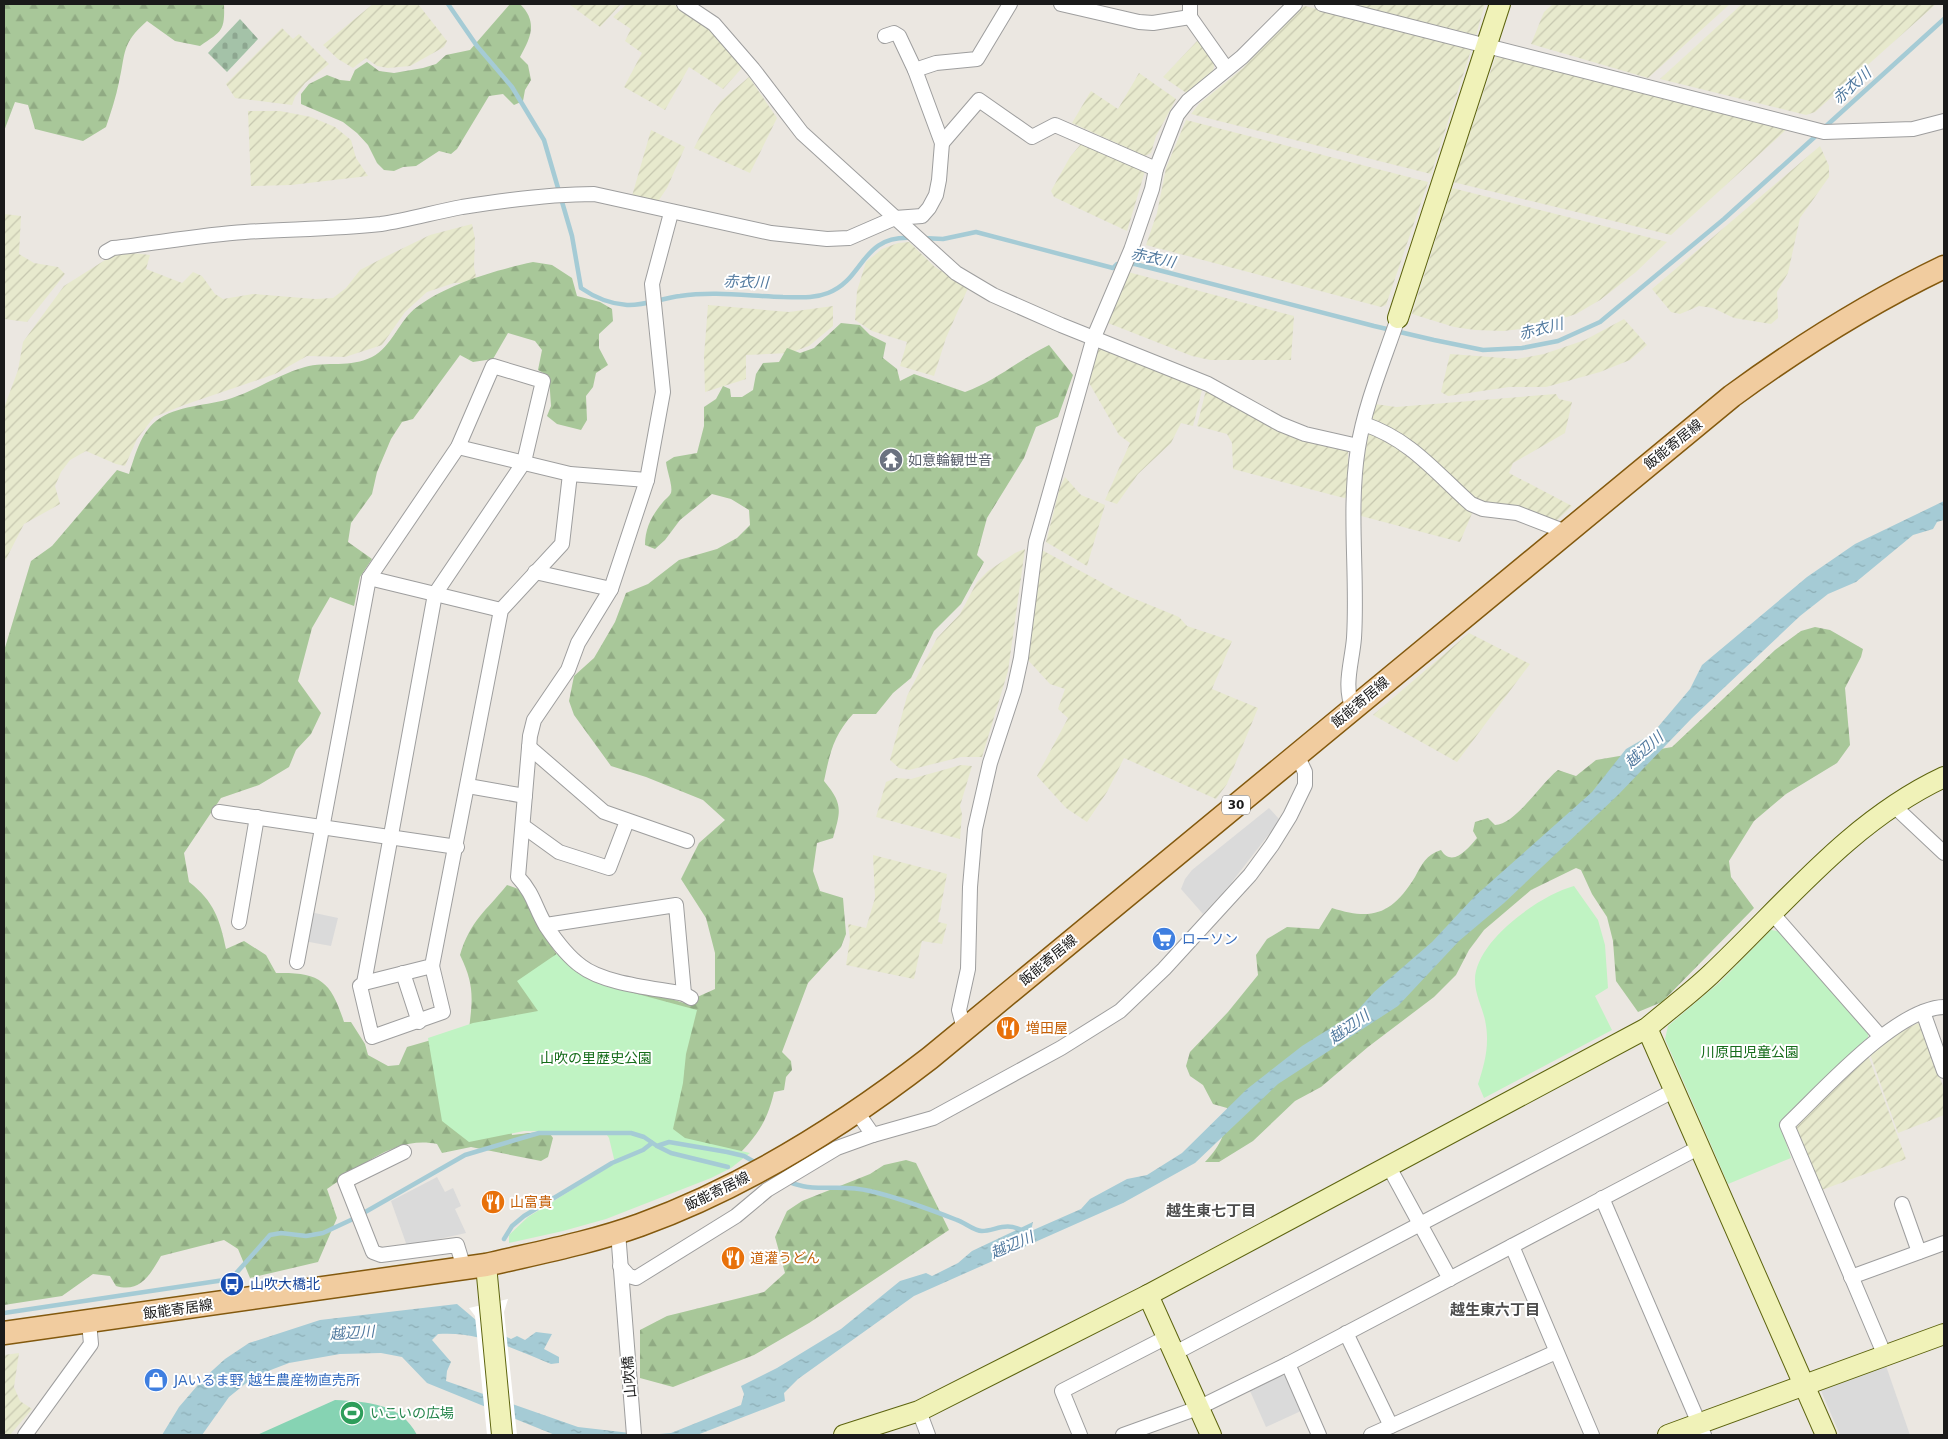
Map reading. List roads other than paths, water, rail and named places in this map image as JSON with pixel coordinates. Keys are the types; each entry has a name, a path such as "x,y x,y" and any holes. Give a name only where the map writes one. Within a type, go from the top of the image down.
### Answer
{"main road":[{"name":"飯能寄居線","path":"4,1333 486,1265 618,1232 654,1220 716,1192 804,1145 857,1112 964,1029 1566,532 1756,379 1858,313 1944,267"}],"street":[{"path":"684,4 714,24 753,69 802,133 956,273 993,295 1208,384 1280,424 1305,434 1358,446"},
{"path":"915,70 936,63 977,59 1010,4"},
{"path":"1061,4 1140,22 1153,23 1190,10 1226,68"},
{"path":"964,1029 959,1010 968,969 970,887 975,829 990,763 1014,690 1021,658 1036,542 1094,337 1130,250 1152,189 1156,169 1177,115 1188,101 1226,68 1242,57 1295,4"},
{"path":"1322,4 1824,132 1913,129 1944,121"},
{"path":"1352,709 1347,691 1354,638 1353,561 1358,446 1500,4"},
{"path":"106,252 113,248 167,240 244,232 361,226 407,220 461,208 546,196 594,194 671,213 771,233 827,239 857,236 895,218 922,216 930,208 939,180 942,143 915,70 899,36 894,34 885,36"},
{"path":"942,143 979,100 1032,137 1055,125 1156,169"},
{"path":"546,924 676,905 687,996 609,978 582,967 560,946 546,924 530,890 518,877 529,748 534,720 568,670 578,643 611,589 647,480 664,392 652,284 671,213"},
{"path":"297,962 369,578 458,447 493,366 543,381 524,462 435,594 389,837 364,983"},
{"path":"1364,424 1381,430 1406,443 1470,504 1482,509 1517,513 1566,532"},
{"path":"458,447 570,474 647,480"},
{"path":"432,966 364,983 360,986 372,1037 443,1012 432,966 457,847 501,610 562,544 570,474"},
{"path":"535,572 611,589"},
{"path":"369,578 501,610"},
{"path":"529,748 604,812 687,841"},
{"path":"620,1266 629,1276 636,1278 736,1216 767,1190 838,1148 873,1135 933,1118 1061,1048 1120,1012 1171,962 1250,876 1266,853 1290,816 1305,785 1305,772 1297,755"},
{"path":"844,1435 919,1411 1148,1296 1648,1028 1710,974 1771,912 1855,835 1922,788 1944,778"},
{"path":"468,786 525,796"},
{"path":"1894,806 1944,853"},
{"path":"219,812 457,847"},
{"path":"238,922 257,817"},
{"path":"523,826 559,852 609,868 627,821"},
{"path":"1771,912 1880,1036"},
{"path":"403,973 418,1022"},
{"path":"1885,1356 1787,1125 1880,1036 1934,1007 1944,1007"},
{"path":"1923,1012 1944,1071"},
{"path":"1648,1028 1826,1435"},
{"path":"1080,1435 1062,1391 1171,1345 1421,1225 1675,1090"},
{"path":"857,1112 873,1135"},
{"path":"1123,1435 1198,1408 1288,1364 1700,1147"},
{"path":"404,1152 345,1181 373,1252 380,1255 456,1245 464,1268"},
{"path":"1390,1167 1450,1279"},
{"path":"1602,1198 1702,1430"},
{"path":"1902,1204 1918,1252"},
{"name":"山吹橋","path":"618,1232 634,1435"},
{"path":"1851,1277 1944,1243"},
{"path":"1512,1246 1592,1435"},
{"path":"486,1265 502,1435"},
{"path":"1148,1296 1211,1435"},
{"path":"25,1435 91,1344 89,1322"},
{"path":"1346,1333 1391,1426"},
{"path":"1668,1435 1702,1430 1804,1386 1944,1334"},
{"path":"1371,1435 1556,1352"},
{"path":"1288,1364 1319,1435"},
{"path":"919,1411 928,1435"}],"water":[{"name":"越辺川","path":"1944,501 1944,520 1937,522 1933,529 1913,535 1856,582 1828,594 1800,616 1692,718 1618,795 1504,903 1459,941 1398,1006 1278,1084 1195,1163 1123,1203 914,1296 798,1379 784,1393 785,1401 697,1435 648,1435 671,1433 741,1405 744,1394 741,1386 777,1368 841,1329 900,1281 926,1273 932,1276 958,1263 972,1251 1033,1222 1031,1231 1081,1209 1090,1199 1127,1179 1147,1175 1182,1153 1247,1089 1302,1046 1356,1012 1374,992 1432,942 1475,896 1592,792 1626,749 1652,734 1690,689 1702,665 1807,577 1855,544"},
{"name":"越辺川","path":"457,1304 483,1326 511,1339 517,1336 525,1340 536,1332 552,1334 544,1349 559,1357 559,1363 551,1364 482,1338 468,1335 438,1334 432,1340 451,1362 447,1371 446,1381 578,1427 648,1435 555,1435 427,1383 402,1357 381,1353 340,1354 289,1363 255,1376 229,1397 202,1435 162,1435 179,1407 203,1379 225,1359 249,1343 320,1320"}],"waterway":[{"name":"赤衣川","path":"448,4 477,46 512,87 544,140 572,236 581,288 591,294 609,302 627,305 680,296 706,294 783,297 817,296 828,293 840,286 872,250 882,243 895,239 912,238"},
{"name":"赤衣川","path":"1825,127 1944,19"},
{"name":"赤衣川","path":"923,238 943,239 976,232 1113,268 1117,264 1135,264 1434,340 1483,350 1522,348 1558,341 1600,322 1724,219 1818,134"},
{"path":"4,1313 231,1279 270,1235 281,1233 306,1236 323,1233 353,1219 465,1155 539,1133 631,1133 644,1137 657,1146 669,1142 727,1152 744,1156 758,1164"},
{"path":"504,1239 512,1226 524,1216 612,1163 643,1150 652,1143"},
{"path":"657,1146 671,1153 728,1167"},
{"name":"越辺川","path":"770,1172 798,1185 821,1188 856,1188 903,1200 960,1221 979,1231 1001,1227 1017,1228 1023,1231"}],"place":[{"name":"如意輪観世音","path":"891,460"},
{"name":"ローソン","path":"1164,939"},
{"name":"増田屋","path":"1008,1028"},
{"name":"山富貴","path":"493,1202"},
{"name":"道灌うどん","path":"733,1258"},
{"name":"山吹大橋北","path":"232,1284"},
{"name":"JAいるま野 越生農産物直売所","path":"156,1380"},
{"name":"いこいの広場","path":"352,1413"}],"district":[{"name":"越生東七丁目","path":"1211,1211"},
{"name":"越生東六丁目","path":"1495,1310"}],"park label":[{"name":"川原田児童公園","path":"1750,1052"},
{"name":"山吹の里歴史公園","path":"596,1058"}]}
